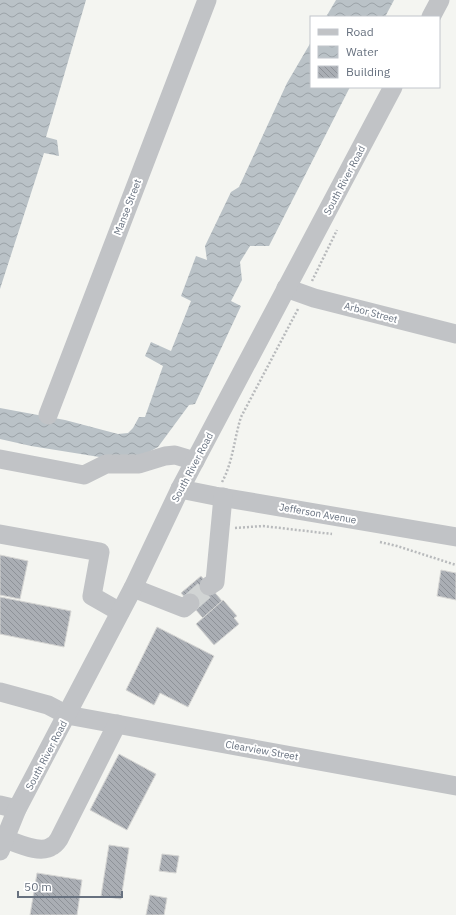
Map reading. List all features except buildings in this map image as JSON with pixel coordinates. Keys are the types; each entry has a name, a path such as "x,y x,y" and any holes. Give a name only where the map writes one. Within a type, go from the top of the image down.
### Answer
{"street":[{"name":"Manse Street","path":"48,415 207,0"},
{"path":"432,16 440,0"},
{"name":"South River Road","path":"2,845 9,807 67,714 133,588 180,489 286,288 379,130 393,88"},
{"name":"Arbor Street","path":"286,288 306,295 456,334"},
{"path":"0,459 84,475 106,464 139,464 165,456 175,455 195,461"},
{"name":"Jefferson Avenue","path":"180,489 456,537"},
{"path":"210,586 215,582 219,497"},
{"path":"0,534 100,552 92,596 120,612"},
{"path":"133,588 184,608 190,603"},
{"name":"Clearview Street","path":"0,692 48,706 67,714 456,786"},
{"path":"2,845 41,850 51,848 59,840 117,724"}],"path":[{"path":"219,497 229,470 236,433 241,418 306,295 338,228"},
{"path":"234,528 263,526 336,534"},
{"path":"374,541 397,546 456,565"}],"water":[{"path":"0,0 86,0 46,137 57,140 59,156 44,153 0,289"},
{"path":"336,0 394,0 386,16 327,16"},
{"path":"310,44 310,88 349,88 269,246 250,246 240,262 242,280 231,301 241,306 195,404 189,405 158,447 138,458 118,460 31,446 0,439 0,408 65,420 118,434 128,433 133,428 139,417 145,417 163,366 145,356 151,342 171,351 191,301 181,296 196,256 207,260 205,246 231,192 239,187 287,83"}],"tunnel":[{"path":"190,603 209,586"}]}
